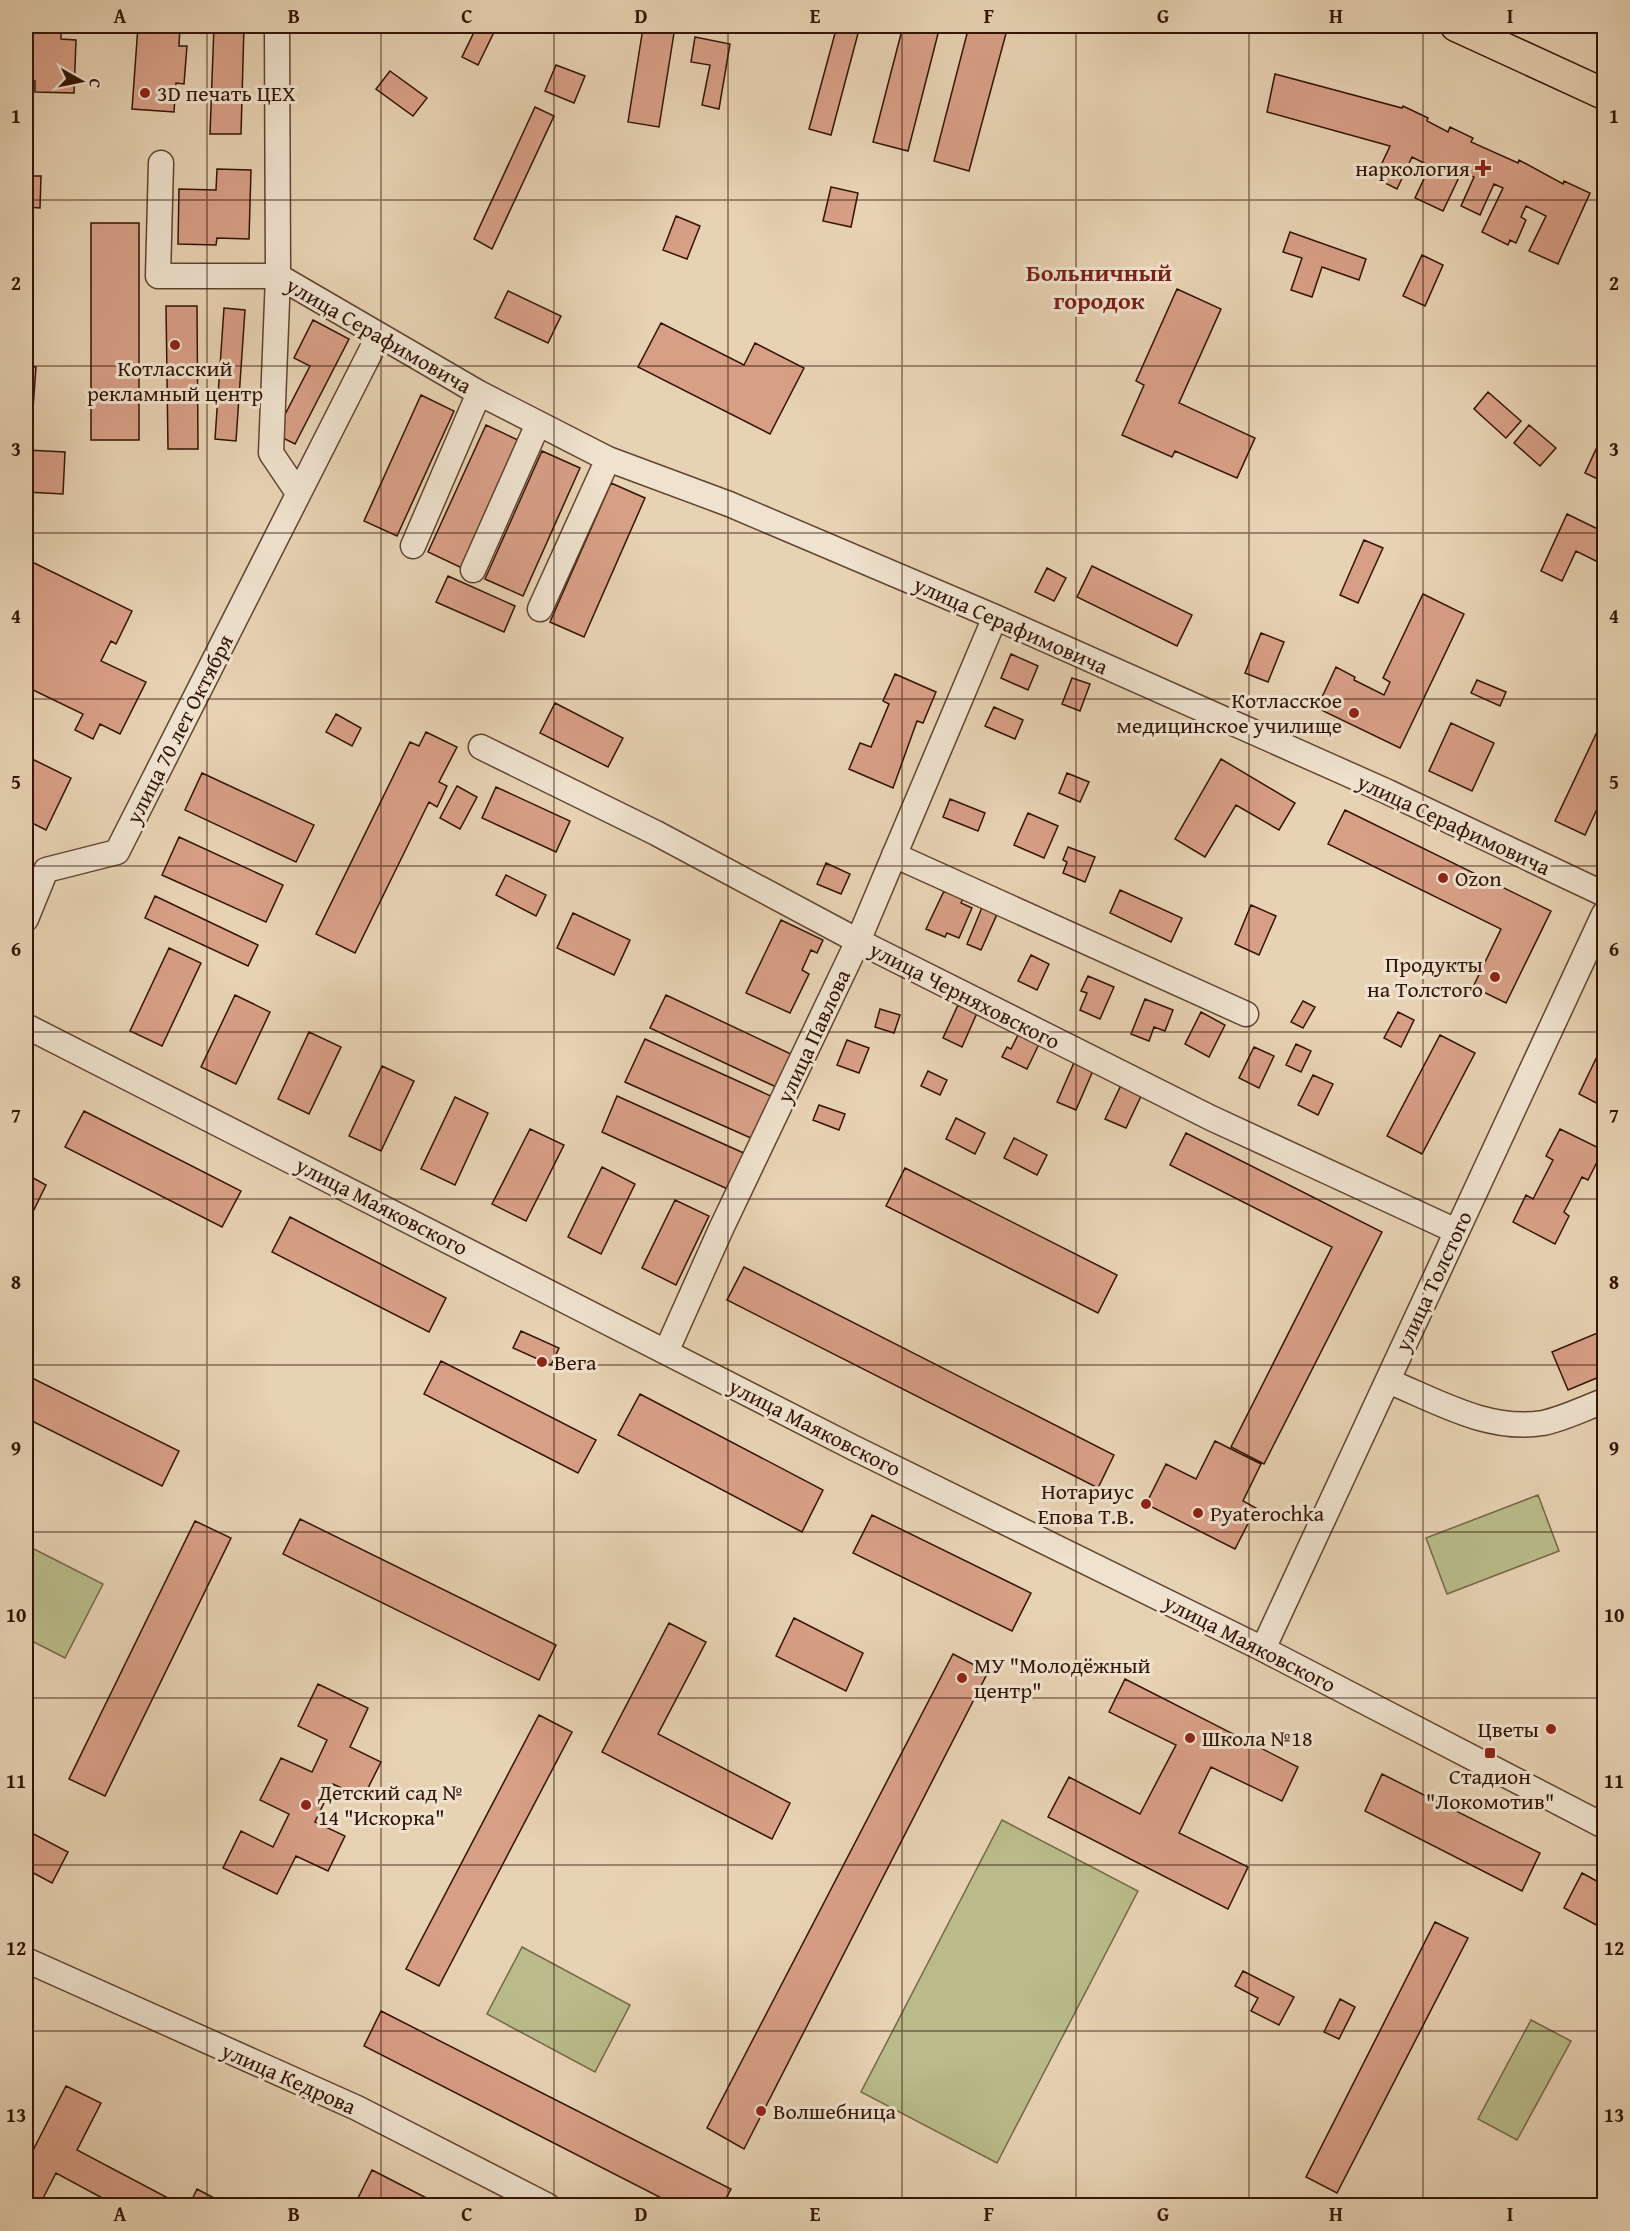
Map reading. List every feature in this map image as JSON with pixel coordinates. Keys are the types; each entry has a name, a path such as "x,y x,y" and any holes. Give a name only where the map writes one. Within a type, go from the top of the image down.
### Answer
{"main road":[{"path":"1456,26 1605,94"}],"street":[{"path":"277,26 278,276 271,453 298,493"},
{"path":"161,163 158,276 278,276"},
{"name":"улица Серафимовича","path":"278,276 378,337 479,393 608,459 729,504 994,617 1388,792 1605,894"},
{"name":"улица 70 лет Октября","path":"26,919 46,870 117,852 378,337"},
{"name":"улица Серафимовича","path":"413,546 479,393"},
{"path":"473,570 538,424"},
{"path":"540,609 608,459"},
{"name":"улица Павлова","path":"666,1352 721,1229 858,941 994,617"},
{"name":"улица Черняховского","path":"481,747 656,833 858,941 1211,1118 1456,1232"},
{"path":"894,855 1246,1014"},
{"name":"улица Толстого","path":"1263,1649 1605,914"},
{"name":"улица Маяковского","path":"26,1026 854,1448 1263,1649 1605,1826"},
{"path":"1388,1381 1482,1420 1514,1426 1545,1423 1605,1401"},
{"name":"улица Кедрова","path":"26,1960 357,2108 548,2205"}],"green space":[{"path":"1538,1495 1559,1551 1447,1594 1426,1538"},
{"path":"1604,1510 1604,1591 1599,1550"},
{"path":"26,1545 103,1584 65,1658 26,1638"},
{"path":"1002,1820 1138,1891 997,2163 861,2092"},
{"path":"522,1947 630,2005 595,2072 487,2014"},
{"path":"1531,2020 1571,2041 1517,2140 1478,2119"}],"building":[{"path":"26,26 61,26 61,39 76,40 74,93 35,92 35,81 26,81"},
{"path":"138,26 180,26 179,46 187,46 184,84 176,83 174,112 132,109"},
{"path":"214,26 244,26 241,134 210,134"},
{"path":"477,26 497,26 478,65 462,57"},
{"path":"837,26 860,26 831,135 809,129"},
{"path":"903,26 940,26 908,151 873,142"},
{"path":"969,26 1008,26 969,171 934,161"},
{"path":"643,28 674,33 659,127 628,122"},
{"path":"695,37 730,44 719,109 702,105 710,65 691,62"},
{"path":"556,65 585,76 574,103 545,91"},
{"path":"390,71 427,98 413,116 376,89"},
{"name":"наркология","path":"1275,74 1402,108 1403,106 1428,118 1427,121 1448,132 1450,127 1473,138 1471,142 1518,163 1519,160 1563,184 1564,181 1590,193 1558,264 1529,251 1546,216 1526,206 1521,217 1526,220 1516,243 1510,240 1508,245 1482,232 1503,188 1494,184 1480,215 1461,206 1474,177 1462,171 1443,211 1415,198 1430,166 1412,157 1397,189 1375,178 1390,146 1267,112"},
{"path":"535,107 554,116 492,249 474,239"},
{"path":"217,169 251,170 249,239 217,238 216,245 178,244 179,189 216,190"},
{"path":"26,176 41,176 40,208 26,207"},
{"path":"831,187 858,193 851,227 823,221"},
{"path":"676,216 700,226 687,259 663,250"},
{"path":"91,223 139,223 139,440 91,440"},
{"path":"1290,232 1366,259 1359,280 1322,267 1312,297 1291,290 1302,258 1283,252"},
{"path":"1422,255 1443,265 1425,306 1403,296"},
{"path":"1177,289 1221,309 1179,403 1255,438 1237,478 1175,451 1172,457 1122,435 1144,385 1136,381"},
{"path":"508,291 561,316 548,343 495,318"},
{"path":"166,306 197,306 198,449 168,449"},
{"path":"224,308 245,310 236,441 215,439"},
{"path":"313,320 349,339 295,444 275,434 310,366 294,358"},
{"path":"661,323 744,365 755,343 804,368 770,434 638,367"},
{"path":"26,366 36,367 33,409 26,409"},
{"path":"1488,392 1521,421 1506,438 1474,409"},
{"path":"421,395 454,411 397,536 364,521"},
{"path":"486,425 520,441 462,568 428,552"},
{"path":"1529,425 1556,448 1540,466 1514,443"},
{"path":"1597,447 1604,450 1604,482 1585,473"},
{"path":"26,450 65,452 63,494 26,492"},
{"path":"542,451 580,468 523,596 485,579"},
{"path":"611,483 645,498 584,637 550,622"},
{"path":"1567,514 1604,532 1604,565 1576,551 1562,581 1541,571"},
{"path":"1364,540 1383,548 1358,603 1340,595"},
{"path":"26,559 132,611 116,644 111,641 101,661 146,682 120,734 100,724 93,739 75,730 83,714 29,688 26,693 26,615 33,599 26,596"},
{"path":"1092,566 1192,615 1177,646 1077,597"},
{"path":"1047,568 1066,578 1054,601 1035,592"},
{"path":"448,576 515,606 504,632 436,602"},
{"path":"1423,594 1464,614 1400,748 1317,708 1336,667 1355,677 1354,680 1384,695 1390,682 1383,678"},
{"path":"1261,633 1284,642 1268,682 1245,673"},
{"path":"1011,654 1038,666 1028,690 1001,678"},
{"path":"895,674 936,692 923,723 917,721 893,788 849,769 860,743 871,747 889,704 883,701"},
{"path":"1072,678 1090,684 1080,711 1062,704"},
{"path":"1477,680 1506,692 1500,706 1471,693"},
{"path":"555,703 623,738 608,767 540,733"},
{"path":"994,707 1023,720 1015,739 985,726"},
{"path":"336,714 361,728 352,746 326,732"},
{"path":"1451,723 1494,743 1472,791 1429,771"},
{"path":"426,732 457,747 439,782 447,786 437,807 429,802 355,953 316,934 410,742 419,746"},
{"path":"1596,734 1604,738 1604,794 1585,835 1555,821"},
{"path":"26,756 71,778 46,830 26,820"},
{"path":"1221,759 1295,803 1279,830 1236,805 1205,857 1175,839"},
{"path":"202,773 314,825 296,862 185,810"},
{"path":"1067,773 1089,782 1080,802 1059,793"},
{"path":"457,786 477,797 460,829 440,818"},
{"path":"496,787 570,821 556,852 482,818"},
{"path":"950,799 985,813 978,831 943,817"},
{"path":"1345,810 1551,911 1506,1003 1473,987 1501,929 1328,844"},
{"path":"1028,813 1058,826 1044,858 1014,845"},
{"path":"179,837 283,885 266,922 162,875"},
{"path":"1068,847 1095,857 1085,882 1063,873 1067,862 1063,860"},
{"path":"826,863 850,874 841,894 817,884"},
{"path":"506,875 546,895 536,916 496,895"},
{"path":"1120,890 1182,918 1171,942 1110,913"},
{"path":"944,891 963,899 961,903 972,908 959,938 947,933 945,937 926,929"},
{"path":"155,896 258,945 248,966 145,918"},
{"path":"983,905 998,912 981,950 967,944"},
{"path":"1251,905 1276,916 1259,955 1235,944"},
{"path":"573,913 630,940 614,975 557,948"},
{"path":"781,920 823,940 817,953 811,950 802,970 809,974 790,1013 746,993"},
{"path":"169,948 201,963 162,1046 130,1031"},
{"path":"1031,955 1049,964 1037,990 1018,981"},
{"path":"1088,976 1114,987 1100,1019 1080,1010 1087,993 1081,991"},
{"path":"235,995 270,1012 236,1084 201,1067"},
{"path":"666,995 791,1054 776,1087 650,1028"},
{"path":"1145,999 1173,1010 1165,1031 1154,1027 1149,1041 1131,1034"},
{"path":"1303,1001 1315,1007 1303,1028 1291,1022"},
{"path":"958,1005 977,1013 962,1047 943,1038"},
{"path":"880,1009 900,1015 894,1033 875,1027"},
{"path":"1201,1012 1225,1025 1209,1057 1185,1044"},
{"path":"1398,1012 1414,1020 1401,1047 1384,1038"},
{"path":"1020,1031 1041,1040 1027,1069 1002,1057 1007,1047 1011,1049"},
{"path":"309,1032 341,1047 309,1114 278,1099"},
{"path":"1440,1035 1475,1053 1422,1154 1387,1136"},
{"path":"645,1039 773,1097 753,1139 625,1082"},
{"path":"847,1040 869,1048 859,1073 837,1065"},
{"path":"1604,1042 1604,1107 1579,1094"},
{"path":"1296,1044 1311,1051 1301,1072 1286,1065"},
{"path":"1254,1047 1274,1056 1259,1088 1239,1078"},
{"path":"1076,1058 1095,1066 1076,1110 1057,1102"},
{"path":"382,1066 414,1081 381,1151 349,1136"},
{"path":"928,1071 947,1080 940,1095 921,1086"},
{"path":"1313,1075 1333,1084 1318,1115 1298,1105"},
{"path":"1122,1083 1143,1092 1126,1128 1105,1119"},
{"path":"617,1096 748,1155 732,1191 602,1132"},
{"path":"455,1097 488,1113 455,1185 421,1169"},
{"path":"819,1105 845,1114 839,1130 813,1120"},
{"path":"84,1111 241,1191 222,1227 65,1147"},
{"path":"956,1118 985,1133 975,1154 946,1139"},
{"path":"530,1129 564,1145 526,1221 492,1204"},
{"path":"1560,1129 1603,1150 1588,1180 1582,1177 1564,1212 1569,1216 1555,1244 1513,1222 1526,1195 1533,1199 1553,1160 1546,1156"},
{"path":"1186,1133 1382,1232 1264,1464 1231,1447 1332,1247 1170,1165"},
{"path":"1014,1138 1047,1155 1037,1175 1004,1158"},
{"path":"602,1167 635,1184 601,1254 568,1237"},
{"path":"905,1168 1117,1275 1098,1313 886,1206"},
{"path":"26,1174 46,1185 26,1226"},
{"path":"675,1200 709,1216 676,1285 642,1268"},
{"path":"290,1217 446,1298 429,1332 272,1252"},
{"path":"744,1267 1114,1455 1098,1488 727,1300"},
{"path":"521,1331 559,1348 551,1365 513,1348"},
{"path":"1602,1331 1604,1375 1568,1390 1552,1352"},
{"path":"441,1361 596,1440 578,1473 424,1394"},
{"path":"26,1375 179,1451 162,1486 26,1418"},
{"path":"640,1394 823,1490 802,1532 618,1435"},
{"path":"1215,1441 1261,1464 1243,1501 1256,1508 1235,1549 1146,1504 1166,1464 1196,1479"},
{"path":"872,1515 1031,1593 1012,1631 853,1553"},
{"path":"300,1519 556,1645 539,1680 283,1554"},
{"path":"195,1521 231,1538 105,1796 69,1779"},
{"path":"794,1618 863,1653 846,1691 776,1656"},
{"path":"669,1623 706,1642 658,1734 790,1803 772,1839 602,1752"},
{"path":"953,1654 988,1672 744,2149 707,2128"},
{"path":"1125,1679 1298,1767 1282,1801 1211,1767 1179,1833 1248,1867 1228,1909 1048,1817 1069,1777 1140,1814 1176,1745 1109,1712"},
{"path":"318,1684 368,1708 350,1747 381,1762 363,1798 333,1784 315,1822 345,1836 328,1871 296,1856 277,1894 223,1868 241,1831 273,1847 289,1814 260,1800 281,1758 312,1772 327,1740 298,1726"},
{"path":"539,1715 572,1732 439,1986 406,1969"},
{"path":"1382,1774 1540,1853 1522,1891 1365,1811"},
{"path":"26,1830 68,1852 52,1883 26,1869"},
{"path":"1582,1873 1604,1885 1604,1929 1564,1908"},
{"path":"1435,1922 1468,1938 1337,2193 1306,2177"},
{"path":"1243,1971 1294,1997 1279,2025 1251,2011 1258,1998 1235,1986"},
{"path":"1340,1999 1355,2007 1339,2039 1324,2032"},
{"path":"381,2011 731,2189 722,2206 677,2206 364,2046"},
{"path":"66,2086 101,2103 77,2150 183,2206 117,2206 56,2173 39,2206 26,2206 26,2164"},
{"path":"372,2170 442,2206 355,2204"},
{"path":"197,2189 229,2206 189,2206"}],"place":[{"name":"3D печать ЦЕХ","path":"145,93"},
{"name":"наркология","path":"1483,168"},
{"name":"Котласский рекламный центр","path":"175,345"},
{"name":"Котласское медицинское училище","path":"1354,713"},
{"name":"Ozon","path":"1443,878"},
{"name":"Продукты на Толстого","path":"1495,977"},
{"name":"Вега","path":"542,1362"},
{"name":"Нотариус Епова Т.В.","path":"1146,1504"},
{"name":"Pyaterochka","path":"1198,1513"},
{"name":"МУ \"Молодёжный центр\"","path":"962,1678"},
{"name":"Цветы","path":"1551,1729"},
{"name":"Школа №18","path":"1190,1738"},
{"name":"Стадион \"Локомотив\"","path":"1490,1753"},
{"name":"Детский сад № 14 \"Искорка\"","path":"306,1805"},
{"name":"Волшебница","path":"761,2111"}],"district":[{"name":"Больничный городок","path":"1099,286"}]}
